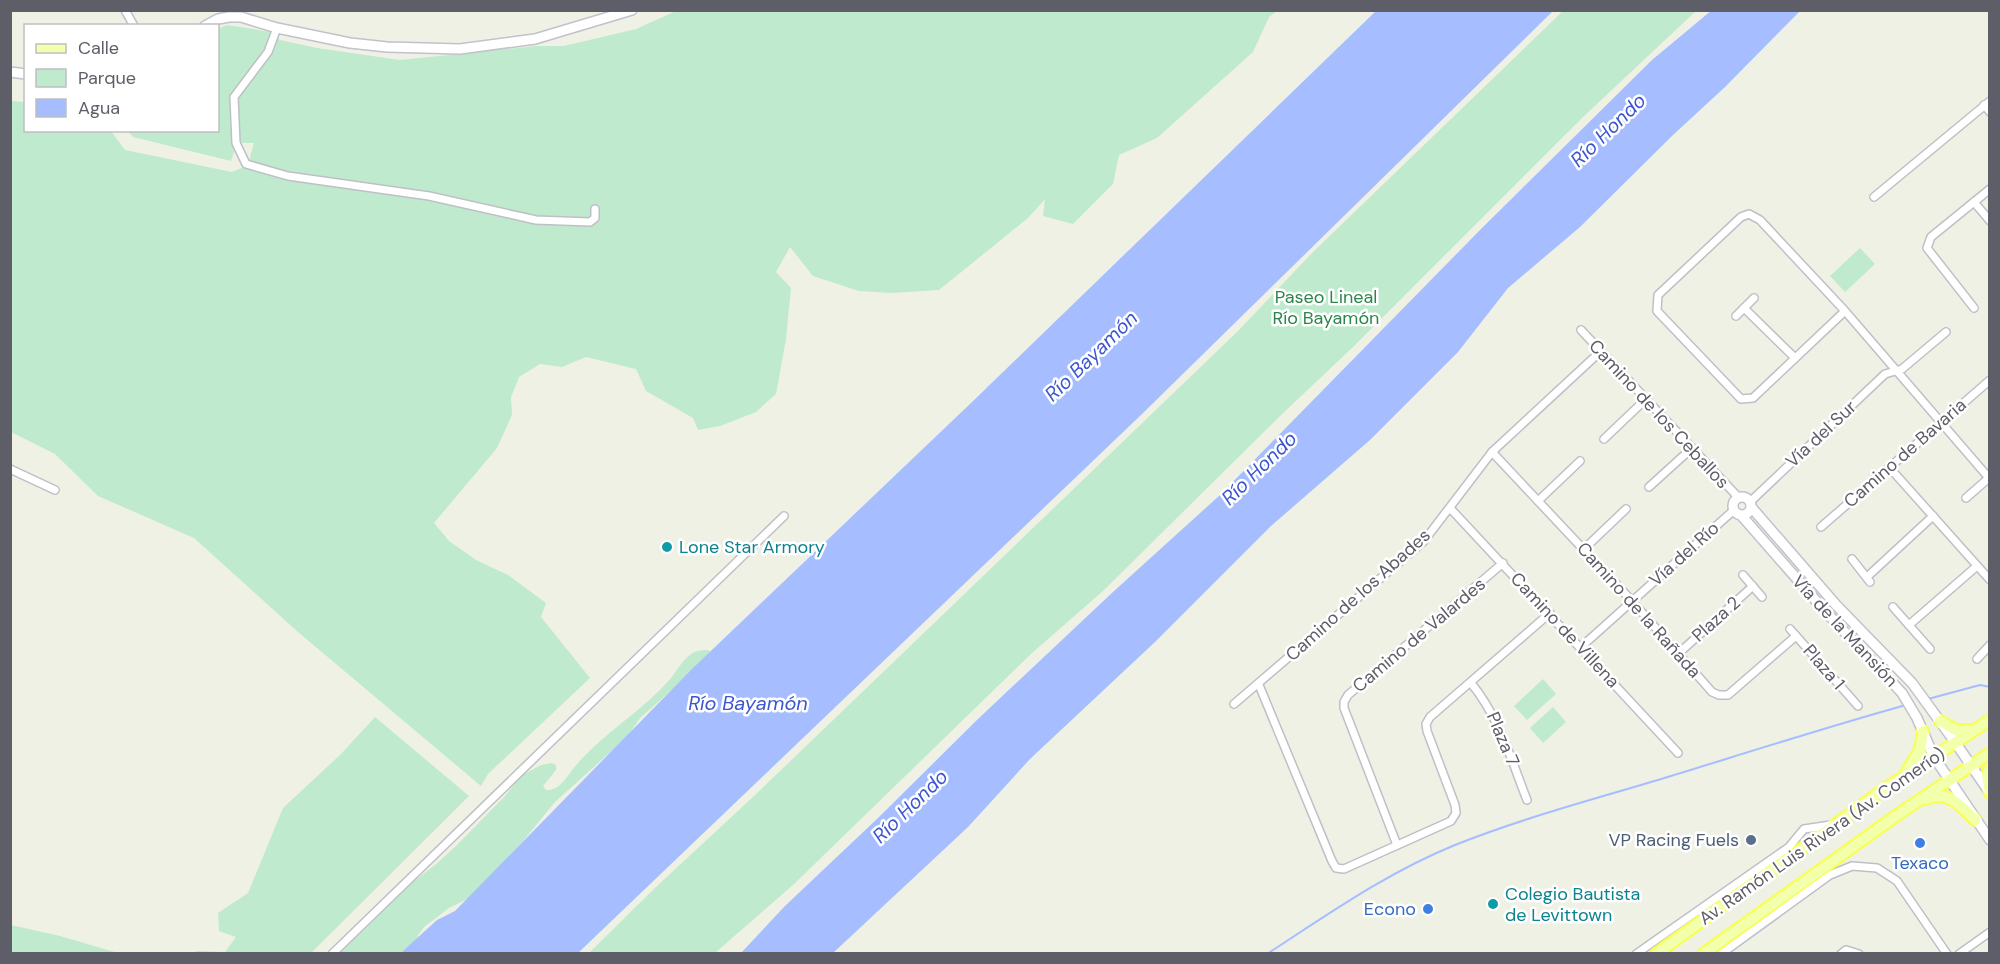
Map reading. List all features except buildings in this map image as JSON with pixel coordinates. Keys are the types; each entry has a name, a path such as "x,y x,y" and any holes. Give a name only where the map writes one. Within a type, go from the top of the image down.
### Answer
{"main road":[{"name":"Av. Ramón Luis Rivera (Av. Comerío)","path":"1656,954 1900,779 1989,720"},
{"path":"1940,721 1956,730 1974,730"},
{"path":"1900,779 1920,750 1923,730"},
{"name":"Av. Ramón Luis Rivera (Av. Comerío)","path":"1703,954 1910,806 1989,753"},
{"path":"1989,766 1987,775 1989,793"},
{"path":"1910,806 1935,795 1947,797 1960,803 1976,820"}],"street":[{"path":"125,10 133,24"},
{"path":"210,24 229,16 241,17 277,28 350,43 387,47 460,49 535,39 632,10"},
{"path":"277,28 268,52 234,97 236,143 246,164 288,176 429,196 536,220 591,222 596,218 595,209"},
{"path":"1874,196 1987,103 1989,112"},
{"path":"1974,308 1927,248 1931,237 1989,189"},
{"path":"1974,202 1989,221"},
{"path":"1845,311 1752,398 1741,399 1657,311 1658,295 1740,218 1749,214 1760,220 1845,311 1989,477 1966,498"},
{"path":"1736,316 1754,298"},
{"path":"1744,308 1795,358"},
{"name":"Camino de los Ceballos","path":"1581,330 1738,497"},
{"name":"Vía del Sur","path":"1751,504 1885,374 1902,369 1946,332"},
{"name":"Camino de los Abades","path":"1234,704 1259,685 1424,541 1492,452 1601,351"},
{"name":"Camino de Bavaria","path":"1821,527 1989,380"},
{"path":"1604,439 1646,399"},
{"path":"1649,487 1692,448"},
{"name":"Camino de la Rañada","path":"1492,452 1679,652 1712,692 1728,695 1796,636"},
{"path":"1538,501 1580,461"},
{"path":"1889,467 1989,580"},
{"path":"10,469 56,490"},
{"path":"1745,496 1751,504 1746,515 1737,513 1733,505 1738,497 1745,496"},
{"name":"Vía de la Mansión","path":"1751,504 1837,606 1928,704 1989,793"},
{"name":"Camino de Villena","path":"1450,508 1678,753"},
{"path":"1584,549 1626,509"},
{"name":"Vía de la Mansión","path":"1737,513 1906,700 1923,730 1934,757 1989,840"},
{"name":"Vía del Río","path":"1581,647 1737,513"},
{"path":"332,954 784,516"},
{"path":"1852,559 1868,580 1933,516"},
{"name":"Camino de Valardes","path":"1397,845 1344,708 1344,702 1348,695 1503,563"},
{"path":"1909,625 1980,569 1989,566"},
{"name":"Plaza 2","path":"1743,575 1762,597"},
{"name":"Plaza 2","path":"1679,652 1753,586"},
{"path":"1893,607 1930,650"},
{"path":"1259,685 1336,868 1344,869 1451,821 1456,813 1455,805 1426,724 1430,717 1550,613"},
{"name":"Plaza 1","path":"1790,628 1858,706"},
{"path":"1977,659 1989,645"},
{"name":"Plaza 7","path":"1471,682 1495,718 1527,800"},
{"path":"1636,954 1789,847 1804,829 1836,824"},
{"path":"1720,954 1830,875 1852,866 1877,868 1897,881 1947,954"},
{"path":"1959,954 1989,932"},
{"path":"1841,954 1846,950 1859,954"}],"green space":[{"name":"Paseo Lineal Río Bayamón","path":"1564,10 1696,11 1583,117 1353,347 1103,591 1032,653 794,884 715,953 589,953 1238,331 1313,252"},
{"path":"676,11 1277,11 1269,17 1253,52 1157,138 1119,155 1113,184 1073,224 1043,216 1045,199 1028,218 939,290 891,293 859,291 813,276 790,247 776,272 791,288 786,339 776,394 756,412 720,426 698,430 693,418 646,391 636,369 586,357 562,367 540,364 519,377 511,397 512,415 497,448 434,523 449,541 476,560 508,575 546,603 541,617 590,678 488,774 481,786 298,632 194,538 98,496 55,454 11,432 10,101 24,102 24,132 112,132 125,150 232,172 248,165 254,143 237,143 231,161 133,137 129,132 219,132 219,29 227,25 271,32 280,40 317,48 400,60 536,46 564,46 636,29"},
{"path":"1860,248 1875,264 1845,292 1830,276"},
{"path":"709,650 711,655 640,718 627,737 555,802 519,846 469,898 449,908 424,927 418,935 416,953 335,954 364,930 410,884 456,846 505,796 521,776 541,765 551,763 556,765 556,770 543,786 546,790 551,790 558,786 596,745 660,690 688,656 698,651"},
{"path":"1543,679 1556,694 1527,720 1514,706"},
{"path":"1553,707 1566,722 1543,743 1530,728"},
{"path":"375,717 469,796 311,953 190,953 225,952 236,937 219,931 218,913 248,893 283,808 341,754"},
{"path":"11,925 60,936 118,953 11,953"}],"water":[{"name":"Río Bayamón","path":"1377,10 1553,11 1142,414 578,953 403,953 437,920 455,911 692,669"},
{"name":"Río Hondo","path":"1712,10 1800,11 1580,227 1508,288 1458,352 1370,440 1271,526 1155,642 1030,759 968,827 833,953 741,953 785,906 978,719 1220,495 1480,230 1652,60"}],"waterway":[{"path":"1928,699 1980,685 1990,687"},
{"path":"1267,954 1382,881 1455,845 1535,817 1906,705"}],"place":[{"name":"Lone Star Armory","path":"667,547"},
{"name":"VP Racing Fuels","path":"1751,840"},
{"name":"Texaco","path":"1920,843"},
{"name":"Colegio Bautista de Levittown","path":"1493,904"},
{"name":"Econo","path":"1428,909"}]}
